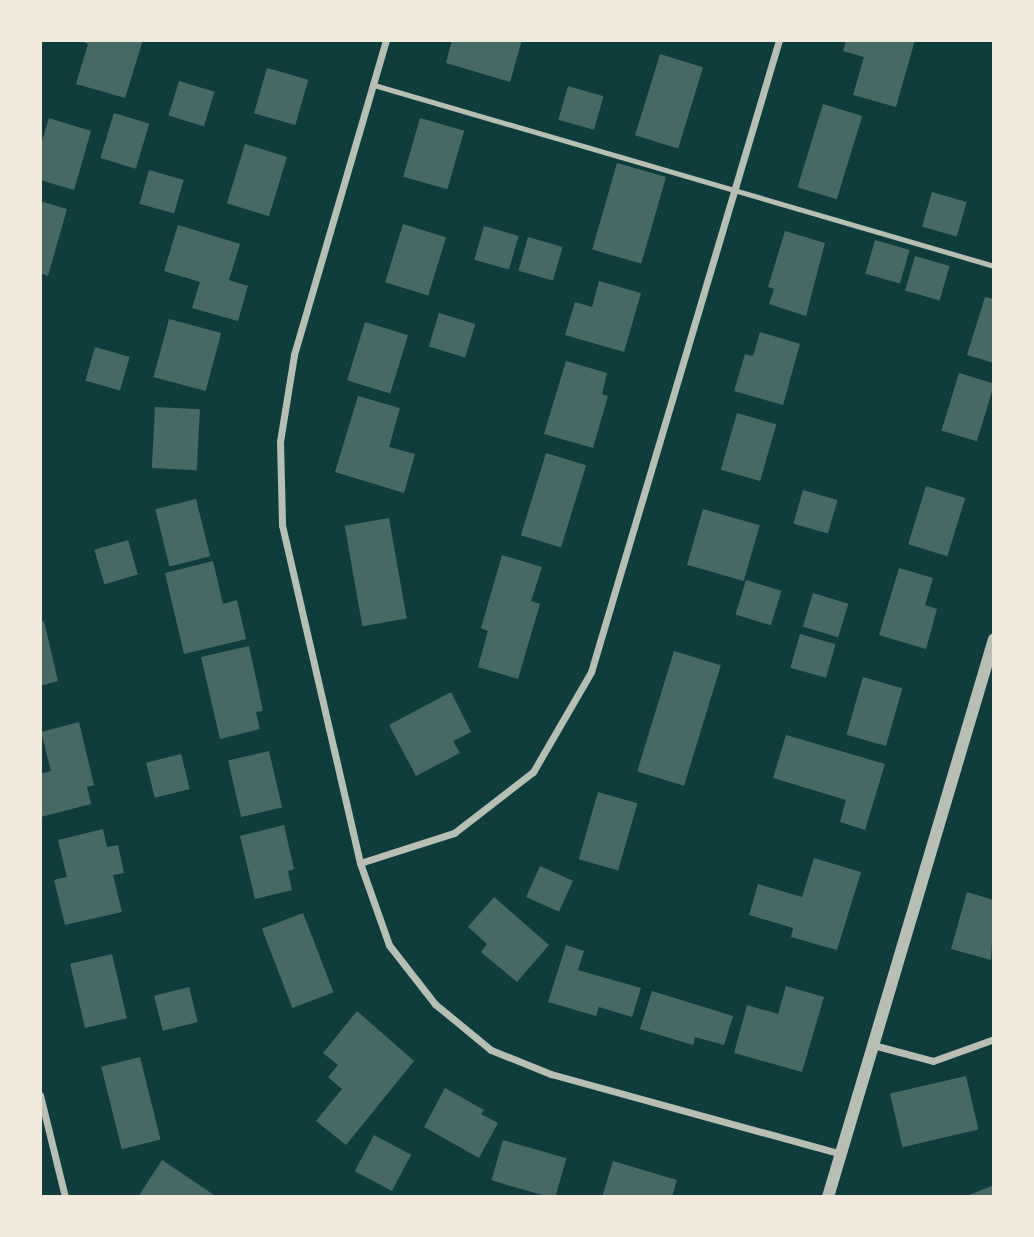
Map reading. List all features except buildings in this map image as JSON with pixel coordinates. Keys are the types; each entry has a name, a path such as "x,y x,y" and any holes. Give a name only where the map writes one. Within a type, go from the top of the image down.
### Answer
{"street":[{"path":"387,40 294,355 280,441 282,525 360,863 389,945 435,1004 491,1050 551,1073 842,1154"},
{"path":"360,863 454,833 533,772 591,672 779,40"},
{"path":"828,1197 988,680 994,639"},
{"path":"873,1045 933,1061 994,1040"},
{"path":"40,1096 65,1197"}],"lane":[{"path":"373,85 994,266"}]}
